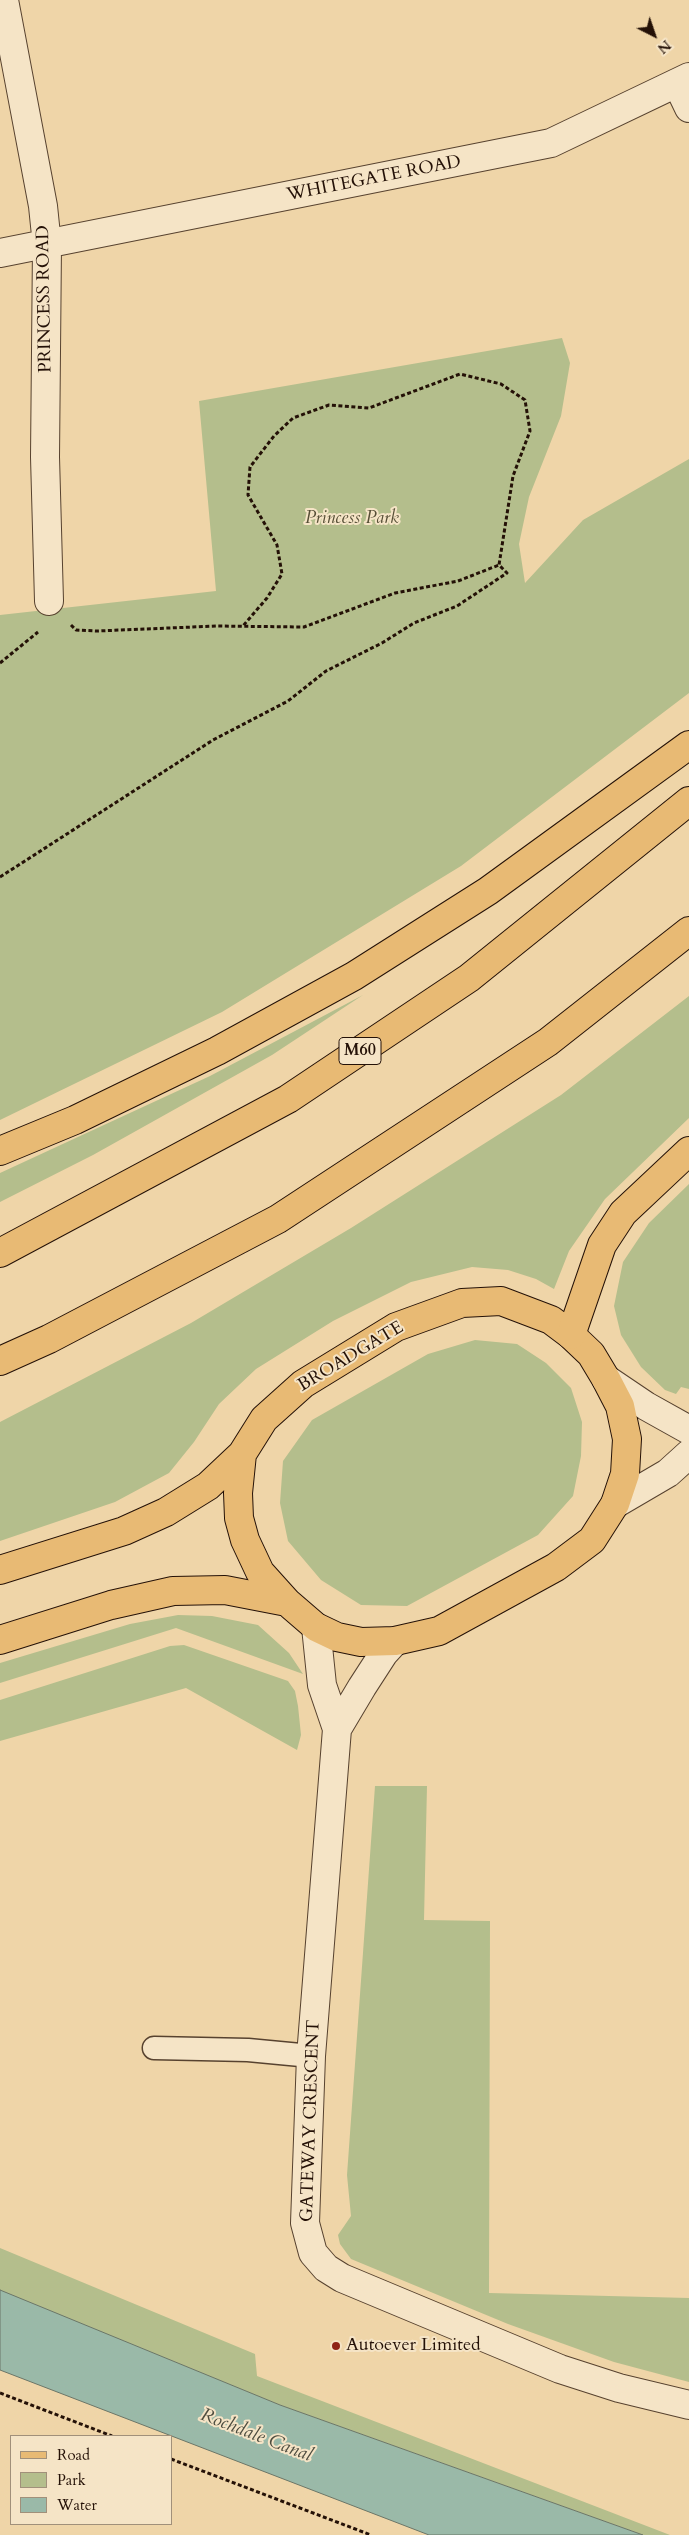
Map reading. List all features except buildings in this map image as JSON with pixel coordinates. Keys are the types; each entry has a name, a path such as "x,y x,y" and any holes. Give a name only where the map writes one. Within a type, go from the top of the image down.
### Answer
{"main road":[{"path":"0,1151 75,1120 217,1051 354,976 488,891 689,746"},
{"name":"M60","path":"0,1254 288,1099 469,978 689,801"},
{"path":"0,1361 49,1339 278,1219 548,1042 689,930"},
{"path":"571,1334 602,1245 623,1213 689,1151"},
{"name":"BROADGATE","path":"0,1570 124,1532 157,1516 208,1486 242,1454 264,1419 303,1384 396,1327 462,1303 502,1301 550,1320 571,1334 591,1354 606,1378 620,1406 627,1439 625,1474 615,1504 592,1540 556,1567 439,1631 396,1641 360,1642 337,1637 316,1627 287,1602 260,1572 245,1540 238,1518 238,1493 242,1454"},
{"name":"BROADGATE","path":"0,1640 112,1605 172,1591 225,1590 287,1602"}],"street":[{"name":"PRINCESS ROAD","path":"4,0 43,206 47,245 45,457 48,601"},
{"name":"WHITEGATE ROAD","path":"0,253 551,143 683,80"},
{"path":"683,80 689,108"},
{"name":"BROADGATE","path":"606,1378 646,1406 689,1430"},
{"name":"BROADGATE","path":"615,1504 668,1474 689,1454"},
{"name":"GATEWAY CRESCENT","path":"316,1627 322,1685 337,1729 311,2056 305,2223 313,2253 326,2268 342,2278 560,2369 619,2388 689,2405"},
{"name":"GATEWAY CRESCENT","path":"337,1729 384,1653 396,1641"}],"lane":[{"path":"154,2048 248,2050 311,2056"}],"path":[{"path":"242,627 267,598 282,574 277,544 248,495 250,467 274,436 292,418 329,405 369,408 460,374 501,384 526,400 530,431 513,476 499,565"},
{"path":"48,601 76,630 304,627 396,593 458,581 499,565"},
{"path":"0,877 64,838 213,740 288,701 326,671 382,643 414,623 458,606 490,586 507,573 499,565"},
{"path":"0,663 40,631 48,601"},
{"path":"0,2393 109,2435"},
{"path":"172,2459 371,2535"}],"green space":[{"name":"Princess Park","path":"562,338 570,363 561,416 529,497 519,544 525,583 583,520 689,459 689,693 461,866 222,1012 0,1120 0,615 216,591 199,401"},
{"path":"363,995 272,1055 93,1155 0,1202 0,1173 210,1076"},
{"path":"689,996 689,1118 605,1199 569,1251 554,1289 536,1279 508,1270 472,1267 411,1282 333,1321 256,1369 219,1404 194,1442 169,1473 115,1502 0,1541 0,1422 191,1323 351,1228 561,1095"},
{"path":"689,1184 689,1389 681,1387 676,1394 665,1390 641,1367 621,1335 614,1306 623,1262 649,1223"},
{"path":"475,1340 517,1344 546,1363 571,1388 582,1422 581,1456 573,1496 538,1535 407,1606 361,1605 321,1580 288,1541 280,1503 283,1461 312,1420 428,1354"},
{"path":"178,1615 212,1616 258,1625 289,1653 303,1674 176,1628 0,1683 0,1663 130,1624"},
{"path":"184,1645 288,1681 295,1691 298,1706 301,1735 297,1750 186,1688 0,1741 0,1700 170,1646"},
{"path":"375,1786 427,1786 424,1920 490,1921 489,2293 689,2298 689,2382 614,2362 508,2324 351,2259 340,2244 338,2235 351,2216 347,2175"},
{"path":"0,2248 255,2354 257,2376 670,2535 643,2535 280,2405 0,2291"}],"water":[{"name":"Rochdale Canal","path":"0,2290 280,2405 643,2535 429,2535 0,2370"}],"place":[{"name":"Autoever Limited","path":"336,2346"}]}
